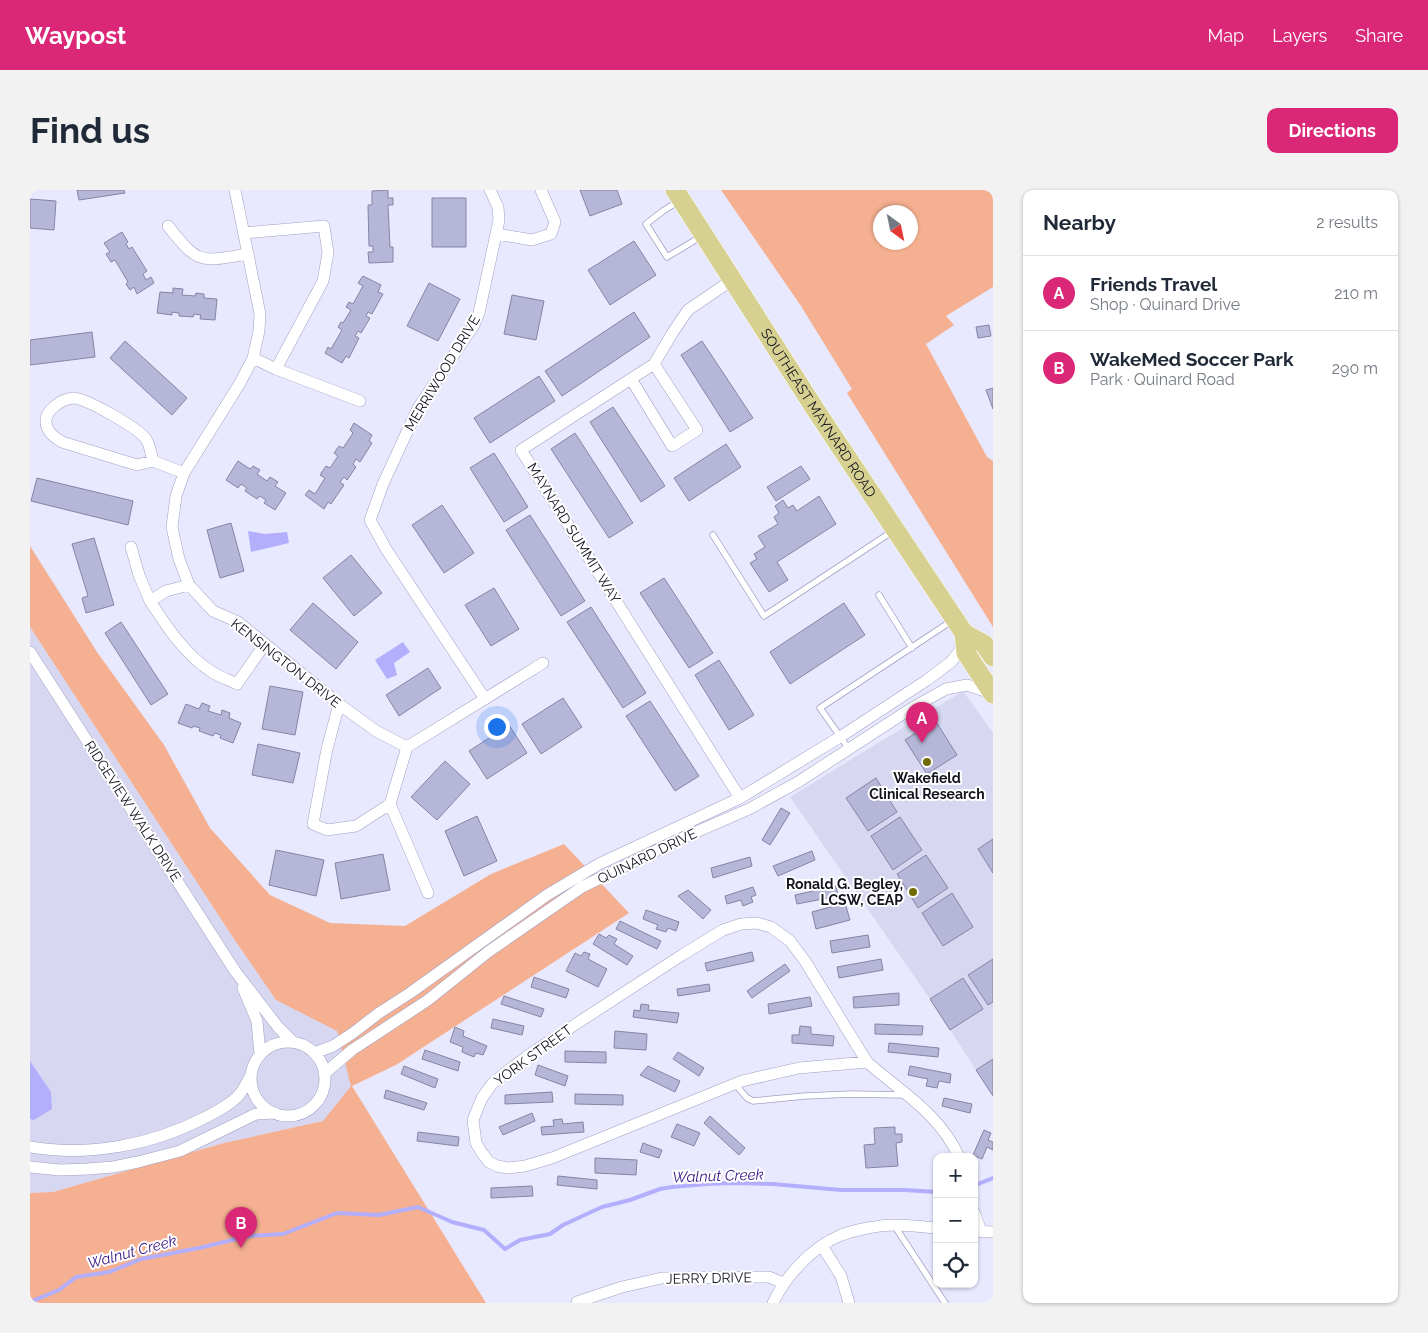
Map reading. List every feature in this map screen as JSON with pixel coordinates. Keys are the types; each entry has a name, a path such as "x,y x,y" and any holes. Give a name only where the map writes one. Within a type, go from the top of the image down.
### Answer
{"main road":[{"name":"SOUTHEAST MAYNARD ROAD","path":"678,195 961,632 966,654 993,694"},
{"name":"SOUTHEAST MAYNARD ROAD","path":"961,632 984,644 993,657"}],"street":[{"name":"KENSINGTON DRIVE","path":"235,190 260,314 259,331 252,358 240,383 184,473 176,496 172,527 179,559 189,585 213,611 238,622 339,704 376,730 408,747"},
{"name":"MERRIWOOD DRIVE","path":"485,699 386,549 370,520 383,484 418,408 474,324 479,313 499,220 498,206 490,190"},
{"path":"497,234 532,240 551,234 555,222 541,190"},
{"path":"168,226 186,248 196,256 211,260 248,254"},
{"path":"244,233 324,226 328,253 323,281 276,369"},
{"name":"MAYNARD SUMMIT WAY","path":"732,280 688,310 654,364 521,450 740,798"},
{"path":"252,358 360,402"},
{"path":"631,379 672,446 697,430 654,364"},
{"path":"153,461 147,440 139,432 94,404 74,398 66,400 51,409 46,418 45,423 48,429 55,438 62,442 138,465 153,461 184,473"},
{"path":"131,546 139,575 150,601 168,629 186,650 212,672 237,684 265,644"},
{"path":"150,601 166,591 189,585"},
{"name":"QUINARD DRIVE","path":"314,1053 333,1046 353,1033 547,895 598,864 740,798 840,737 951,662 961,632"},
{"name":"RIDGEVIEW WALK DRIVE","path":"30,652 235,971 278,1027 293,1042"},
{"path":"339,704 326,749 313,824 327,830 356,826 390,804 408,747 543,663"},
{"name":"QUINARD DRIVE","path":"324,1074 352,1050 428,1000 488,952 582,887 680,839 749,809 798,782 912,708 946,689 967,685 993,694"},
{"path":"390,804 428,893"},
{"name":"YORK STREET","path":"867,1062 799,1068 735,1084 552,1158 525,1166 508,1168 489,1162 476,1143 474,1133 473,1120 482,1098 492,1084 506,1072 536,1050 723,930 741,924 757,923 770,927 790,941 806,961 867,1062 924,1108 943,1128 957,1153"},
{"name":"RIDGEVIEW WALK DRIVE","path":"235,971 257,1021 260,1054"},
{"path":"30,1147 91,1150 138,1142 191,1125 233,1101 245,1087 260,1054 270,1046 281,1042 293,1042 304,1046 314,1053 321,1062 324,1074 324,1087 319,1098 311,1107 300,1114 287,1116 256,1114 180,1151 113,1167 88,1170 30,1167"},
{"path":"250,1075 251,1087 256,1099 264,1108 275,1114"},
{"path":"773,1303 783,1283 799,1265 822,1246 838,1236 855,1231 894,1225 933,1228"},
{"path":"978,1231 993,1232"},
{"path":"822,1246 841,1276 849,1303"},
{"name":"JERRY DRIVE","path":"577,1302 622,1287 662,1278 769,1277 783,1283"}],"lane":[{"path":"678,195 663,211 646,224 667,258 703,235"},
{"path":"713,535 764,616 895,530"},
{"path":"879,595 912,648"},
{"path":"848,749 820,708 912,648 961,632"},
{"path":"735,1084 747,1098 753,1101 823,1095 908,1095"},
{"path":"894,1225 945,1303"}],"shaded area":[{"path":"721,190 993,190 993,287 946,316 954,325 926,344 987,457 993,461 993,627 847,393 852,389 801,306"},
{"path":"248,531 265,534 287,532 289,543 251,552"},
{"path":"30,546 97,652 164,745 210,828 270,895 330,923 405,926 491,874 564,844 629,913 396,1065 352,1086 486,1303 30,1303 30,1193 53,1192 224,1143 323,1121 351,1086 337,1031 276,1000 30,627"},
{"path":"30,627 276,1000 337,1030 352,1086 323,1121 224,1143 53,1192 30,1193"},
{"path":"403,642 410,652 394,663 397,675 387,679 375,660"},
{"path":"963,691 993,733 993,1096 930,999 790,797"},
{"path":"30,1061 51,1092 52,1109 34,1120 30,1119"}],"building":[{"path":"77,190 124,190 125,193 79,200"},
{"path":"388,190 388,198 393,198 393,205 388,205 390,247 393,247 393,262 369,263 368,252 373,252 373,246 369,246 368,205 372,205 372,191"},
{"path":"580,190 617,190 622,204 590,216"},
{"path":"432,198 466,198 466,247 432,247"},
{"path":"30,199 56,201 54,230 30,228"},
{"path":"122,232 128,242 126,244 129,249 132,247 147,271 143,274 146,280 151,277 154,283 137,294 134,287 130,290 126,284 128,282 115,260 111,262 106,254 110,252 104,243"},
{"path":"634,241 656,275 610,305 588,270"},
{"path":"363,276 381,285 378,292 383,294 372,314 368,312 366,316 370,318 361,333 358,331 355,336 359,338 349,358 346,356 342,363 325,353 328,347 331,349 342,330 338,327 341,322 343,323 351,310 346,307 349,302 353,304 363,286 358,283"},
{"path":"429,283 460,299 438,341 407,326"},
{"path":"173,288 183,289 182,295 195,296 196,293 204,294 204,298 217,299 215,320 200,319 201,315 194,314 193,317 179,316 179,313 172,312 172,315 157,313 160,292 173,293"},
{"path":"512,295 544,301 536,340 504,334"},
{"path":"634,312 650,337 562,396 545,371"},
{"path":"989,325 991,336 978,338 976,327"},
{"path":"92,332 95,357 30,365 30,340"},
{"path":"125,341 187,398 172,415 110,358"},
{"path":"702,341 753,418 730,432 681,355"},
{"path":"539,376 555,401 490,443 474,418"},
{"path":"993,388 993,409 986,390"},
{"path":"613,407 665,486 641,502 590,422"},
{"path":"354,423 372,435 369,441 372,443 360,462 356,459 353,464 356,467 347,480 344,477 340,482 344,485 331,504 328,502 324,509 305,495 309,490 315,494 325,478 320,475 326,466 330,468 338,456 334,453 339,446 343,448 353,433 350,430"},
{"path":"575,433 633,523 609,538 551,449"},
{"path":"726,444 741,467 689,501 674,478"},
{"path":"494,453 528,507 504,522 470,468"},
{"path":"238,461 250,469 253,466 260,470 257,474 267,481 270,477 278,482 275,486 286,493 275,510 264,503 266,500 260,496 257,499 245,491 247,488 241,484 238,488 226,480"},
{"path":"801,466 810,479 776,501 767,487"},
{"path":"37,478 133,501 128,525 31,501"},
{"path":"819,496 836,524 777,562 788,580 769,592 750,563 757,559 754,554 765,547 758,536 778,524 774,517 779,513 775,506 783,500 788,508 793,505 797,511"},
{"path":"442,505 474,553 444,573 412,525"},
{"path":"530,515 585,601 561,616 506,530"},
{"path":"231,523 244,571 220,578 207,530"},
{"path":"94,538 114,605 86,613 82,598 88,596 72,544"},
{"path":"351,555 382,593 354,616 323,578"},
{"path":"664,578 713,653 689,668 640,593"},
{"path":"494,588 519,629 491,646 465,605"},
{"path":"313,603 358,642 336,669 290,630"},
{"path":"844,603 865,635 790,684 770,652"},
{"path":"591,607 646,693 623,708 567,622"},
{"path":"121,622 168,694 151,705 105,633"},
{"path":"719,660 754,715 729,730 695,675"},
{"path":"428,668 441,688 399,716 386,695"},
{"path":"270,686 303,692 295,735 262,729"},
{"path":"563,698 582,727 541,754 522,724"},
{"path":"650,701 699,776 675,791 626,716"},
{"path":"202,703 210,706 208,711 221,715 222,710 230,713 229,718 241,723 233,743 220,738 221,735 215,733 213,736 199,731 200,728 193,726 192,728 178,723 186,704 199,709"},
{"path":"935,720 957,755 927,774 905,740"},
{"path":"509,725 527,753 487,779 469,751"},
{"path":"258,744 300,753 293,783 252,775"},
{"path":"445,761 470,784 437,820 411,797"},
{"path":"876,778 897,812 868,831 846,798"},
{"path":"781,808 790,813 770,845 762,840"},
{"path":"477,816 497,861 464,876 445,831"},
{"path":"900,817 922,850 893,870 871,836"},
{"path":"993,839 993,873 978,849"},
{"path":"276,850 324,860 316,896 269,885"},
{"path":"812,851 815,860 778,876 773,866"},
{"path":"383,854 390,890 341,899 335,863"},
{"path":"926,855 948,888 918,908 897,874"},
{"path":"750,857 752,866 713,878 711,868"},
{"path":"836,886 838,896 797,904 795,895"},
{"path":"753,887 756,895 751,897 753,902 743,906 741,900 727,904 725,896"},
{"path":"688,890 711,910 703,919 678,896"},
{"path":"952,893 973,927 943,946 922,913"},
{"path":"845,903 850,920 816,929 812,912"},
{"path":"646,910 679,922 676,931 668,928 666,932 656,929 658,925 643,919"},
{"path":"620,921 661,941 657,949 616,929"},
{"path":"599,934 606,938 609,935 617,939 614,944 633,956 627,965 593,944"},
{"path":"868,935 870,947 832,953 830,941"},
{"path":"584,952 590,954 588,959 607,969 598,987 566,971 575,953 581,956"},
{"path":"752,952 754,961 707,971 705,963"},
{"path":"881,959 883,970 839,978 837,967"},
{"path":"993,959 993,1002 988,1005 968,975"},
{"path":"785,964 790,971 752,998 747,991"},
{"path":"534,977 569,989 566,998 531,987"},
{"path":"963,978 983,1009 950,1030 930,999"},
{"path":"709,984 710,991 678,996 677,989"},
{"path":"899,993 899,1005 854,1008 853,997"},
{"path":"504,996 544,1009 541,1017 501,1004"},
{"path":"810,997 812,1006 769,1014 768,1004"},
{"path":"641,1004 649,1005 648,1010 679,1013 677,1023 633,1017 634,1010 640,1011"},
{"path":"493,1019 524,1026 522,1035 491,1028"},
{"path":"875,1024 923,1026 922,1035 875,1034"},
{"path":"800,1026 811,1027 811,1034 834,1036 833,1046 792,1043 792,1035 799,1035"},
{"path":"455,1027 464,1031 463,1036 487,1046 483,1055 476,1053 474,1057 462,1052 463,1047 450,1042"},
{"path":"615,1031 647,1034 646,1050 614,1048"},
{"path":"889,1043 939,1048 938,1057 888,1052"},
{"path":"425,1050 460,1062 458,1071 422,1059"},
{"path":"565,1051 606,1052 606,1063 565,1062"},
{"path":"678,1052 704,1068 699,1076 673,1059"},
{"path":"993,1059 993,1096 976,1070"},
{"path":"538,1065 568,1076 565,1086 535,1075"},
{"path":"404,1066 438,1079 435,1088 401,1074"},
{"path":"648,1066 680,1081 675,1092 640,1075"},
{"path":"910,1066 951,1074 950,1083 939,1081 937,1088 926,1086 928,1079 908,1075"},
{"path":"386,1090 427,1103 424,1110 384,1098"},
{"path":"552,1092 553,1102 505,1104 505,1095"},
{"path":"575,1094 623,1095 623,1105 575,1104"},
{"path":"944,1098 972,1104 970,1113 942,1106"},
{"path":"532,1113 535,1121 503,1135 499,1127"},
{"path":"710,1116 745,1148 739,1155 704,1123"},
{"path":"562,1119 563,1124 583,1122 584,1132 542,1135 541,1127 554,1126 553,1120"},
{"path":"677,1124 700,1133 694,1146 671,1137"},
{"path":"895,1127 895,1134 902,1134 902,1142 896,1143 898,1166 866,1168 864,1145 875,1144 874,1128"},
{"path":"984,1130 991,1133 988,1140 993,1142 993,1150 987,1147 982,1159 978,1157 978,1153 974,1153"},
{"path":"418,1132 459,1137 458,1146 417,1141"},
{"path":"643,1143 662,1150 659,1158 640,1152"},
{"path":"595,1158 637,1160 636,1175 595,1173"},
{"path":"558,1176 597,1180 597,1189 557,1185"},
{"path":"532,1186 533,1196 491,1198 491,1188"}],"waterway":[{"name":"Walnut Creek","path":"978,1184 993,1178"},
{"name":"Walnut Creek","path":"30,1302 59,1290 76,1277 109,1272 141,1259 249,1236 283,1234 337,1213 379,1215 418,1207 452,1222 484,1230 505,1249 520,1240 550,1234 563,1225 602,1207 672,1187 734,1183 773,1184 841,1190 933,1192"}],"place":[{"name":"Friends Travel","path":"922,743"},
{"name":"Wakefield Clinical Research","path":"927,762"},
{"name":"Ronald G. Begley, LCSW, CEAP","path":"913,892"},
{"name":"WakeMed Soccer Park","path":"241,1248"}]}
